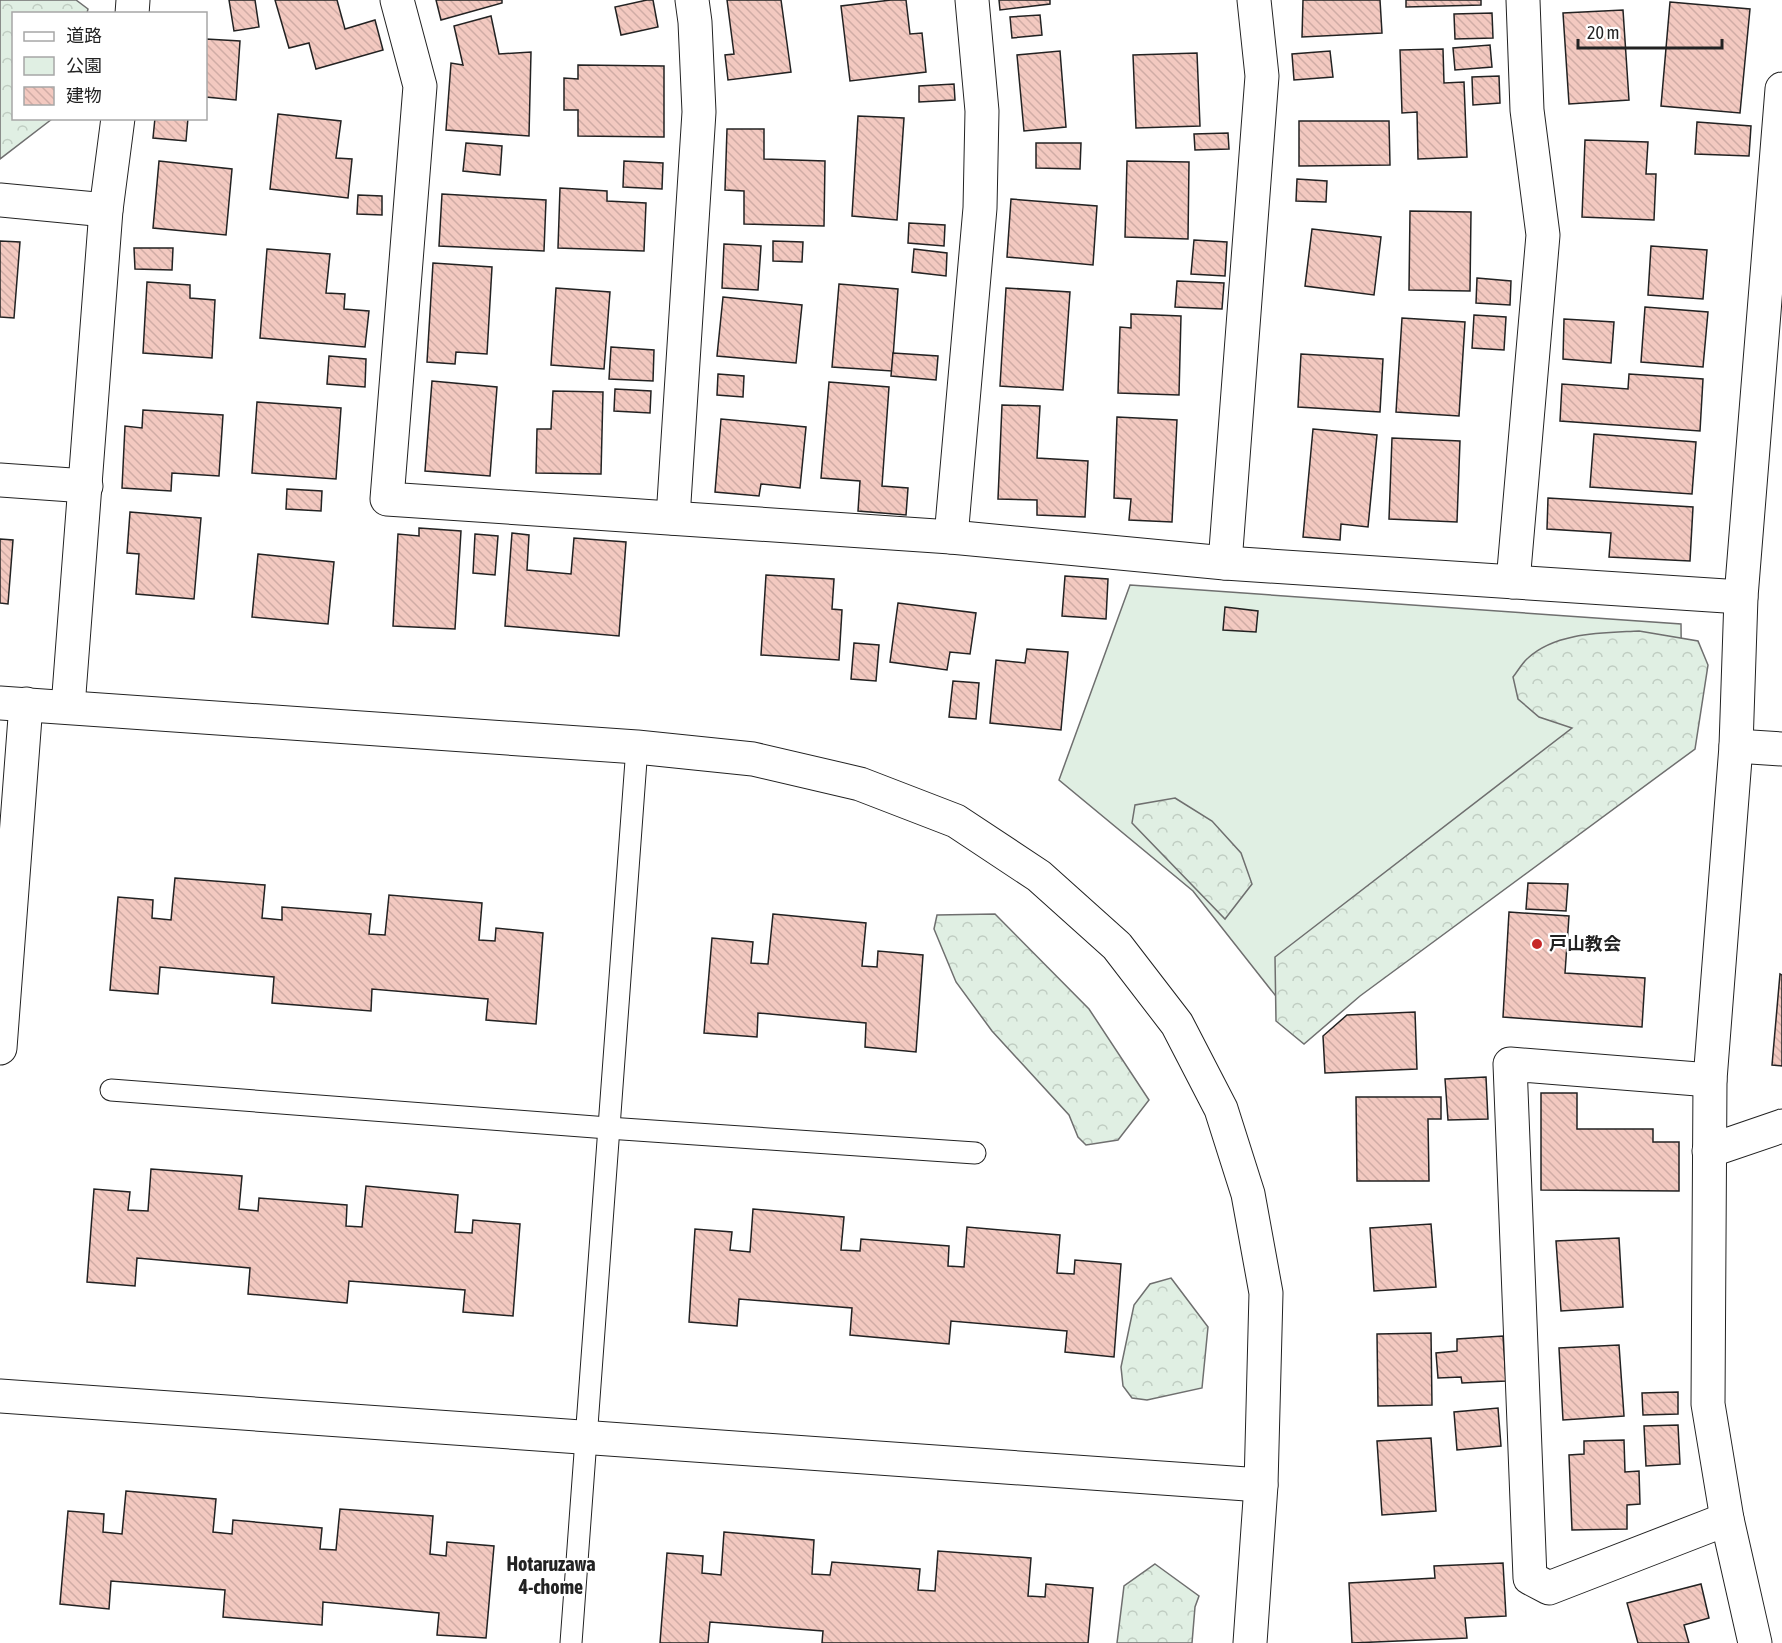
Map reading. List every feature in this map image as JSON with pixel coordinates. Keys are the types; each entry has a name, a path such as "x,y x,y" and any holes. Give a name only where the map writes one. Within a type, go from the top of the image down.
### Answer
{"street":[{"path":"397,0 420,86 387,499 951,537 1225,563 1741,597"},
{"path":"673,518 699,112 692,0"},
{"path":"951,537 980,208 982,111 972,0"},
{"path":"1225,563 1262,76 1254,0"},
{"path":"1513,582 1543,235 1527,111 1523,0"},
{"path":"1755,1643 1727,1519 1708,1404 1710,1080 1736,746 1741,597 1782,88"},
{"path":"68,707 106,210 118,120"},
{"path":"0,201 106,210"},
{"path":"0,480 86,486"},
{"path":"0,1048 13,704 636,747 753,759 860,784 956,821 1039,876 1117,946 1177,1024 1221,1109 1248,1194 1266,1293 1261,1485 1250,1643"},
{"path":"1736,746 1782,749"},
{"path":"1710,1080 1510,1064 1530,1578 1549,1588 1727,1519"},
{"path":"1709,1151 1782,1126"},
{"path":"0,1396 1261,1485"}],"lane":[{"path":"571,1643 636,747"},
{"path":"111,1090 975,1153"}],"green space":[{"path":"0,0 76,0 88,9 87,12 12,12 12,120 51,120 0,159"},
{"path":"1130,585 1681,624 1682,722 1290,1014 1193,891 1059,780"},
{"path":"1639,631 1698,641 1708,665 1695,749 1360,996 1304,1044 1276,1021 1275,957 1572,728 1539,717 1518,699 1513,677 1526,660 1539,649 1566,639 1595,634"},
{"path":"1175,798 1212,821 1241,853 1252,884 1225,919 1132,823 1135,805"},
{"path":"995,914 1089,1009 1149,1100 1118,1140 1086,1145 1078,1137 1069,1115 992,1031 956,982 934,929 937,915"},
{"path":"1171,1278 1208,1327 1202,1388 1147,1400 1132,1398 1123,1386 1121,1367 1134,1305 1150,1284"},
{"path":"1155,1564 1199,1596 1195,1607 1192,1643 1117,1643 1124,1586"}],"building":[{"path":"229,0 255,0 259,27 234,31"},
{"path":"275,0 337,0 345,29 375,20 383,50 316,69 309,43 289,48"},
{"path":"436,0 502,0 502,3 441,20"},
{"path":"653,0 658,27 621,35 615,7"},
{"path":"727,0 781,0 791,72 728,80 725,55 734,54"},
{"path":"906,0 910,34 922,33 926,72 850,81 841,6"},
{"path":"999,0 1050,0 1050,4 1000,10"},
{"path":"1303,0 1380,0 1382,33 1302,37"},
{"path":"1406,0 1481,0 1481,5 1406,7"},
{"path":"1670,2 1750,9 1740,113 1661,106"},
{"path":"1623,10 1629,100 1569,104 1563,13"},
{"path":"1492,13 1493,38 1455,39 1454,14"},
{"path":"1040,15 1042,35 1012,38 1010,17"},
{"path":"491,16 499,54 531,52 529,136 446,130 451,63 463,65 454,26"},
{"path":"207,39 240,41 236,100 207,97"},
{"path":"1490,45 1492,67 1455,70 1453,48"},
{"path":"1443,49 1444,83 1464,82 1467,157 1418,159 1417,112 1402,113 1400,50"},
{"path":"1060,51 1066,127 1024,131 1017,55"},
{"path":"1330,51 1333,77 1294,80 1292,54"},
{"path":"1197,53 1200,126 1136,128 1133,55"},
{"path":"578,65 664,66 664,137 578,136 578,110 564,110 564,78 578,79"},
{"path":"1499,76 1500,103 1473,105 1472,77"},
{"path":"954,84 955,100 919,102 919,86"},
{"path":"278,114 341,121 336,158 352,159 348,198 270,189"},
{"path":"858,116 904,118 897,220 852,216"},
{"path":"155,120 188,120 186,141 153,138"},
{"path":"1299,121 1389,121 1390,165 1299,166"},
{"path":"1697,122 1751,126 1749,156 1695,154"},
{"path":"727,129 764,129 764,159 825,161 824,226 744,224 744,191 725,190"},
{"path":"1228,133 1229,149 1195,150 1194,134"},
{"path":"1585,140 1648,142 1646,174 1656,174 1654,220 1582,217"},
{"path":"466,143 502,146 500,175 463,171"},
{"path":"1036,143 1081,143 1080,169 1036,168"},
{"path":"159,161 232,169 226,235 153,228"},
{"path":"624,161 663,163 662,189 623,187"},
{"path":"1127,161 1189,162 1188,239 1125,237"},
{"path":"1297,179 1327,181 1326,202 1296,201"},
{"path":"560,188 607,191 607,201 646,203 644,251 558,248"},
{"path":"442,194 546,200 544,251 439,246"},
{"path":"358,195 382,196 382,215 357,214"},
{"path":"1011,199 1097,206 1093,265 1007,257"},
{"path":"1410,211 1471,212 1470,291 1409,290"},
{"path":"909,223 945,225 944,246 908,243"},
{"path":"1312,229 1381,237 1374,295 1305,286"},
{"path":"1194,240 1227,242 1225,276 1191,274"},
{"path":"0,241 20,242 14,318 0,317"},
{"path":"773,241 803,242 802,262 773,261"},
{"path":"724,244 761,246 758,290 722,288"},
{"path":"1651,246 1707,250 1703,299 1648,295"},
{"path":"134,248 173,248 172,270 135,269"},
{"path":"267,249 330,254 326,293 345,294 344,309 369,311 365,347 260,338"},
{"path":"914,249 947,253 946,276 912,272"},
{"path":"433,263 492,267 487,354 456,352 455,364 427,362"},
{"path":"1477,278 1511,281 1510,305 1476,303"},
{"path":"1177,281 1224,283 1222,309 1175,307"},
{"path":"147,282 190,285 190,298 215,300 212,358 143,353"},
{"path":"839,284 898,289 892,371 832,367"},
{"path":"556,288 610,292 604,369 551,365"},
{"path":"1006,288 1070,292 1063,390 1000,386"},
{"path":"723,297 802,305 796,363 717,356"},
{"path":"1645,307 1708,312 1703,367 1641,362"},
{"path":"1131,314 1181,316 1179,395 1118,393 1120,327 1131,328"},
{"path":"1474,315 1506,317 1504,350 1472,348"},
{"path":"1402,318 1465,322 1459,416 1396,412"},
{"path":"1564,319 1614,322 1611,363 1563,359"},
{"path":"611,347 654,350 653,381 609,379"},
{"path":"893,353 938,356 936,380 891,376"},
{"path":"1301,354 1383,359 1380,412 1298,407"},
{"path":"329,356 366,359 365,387 327,384"},
{"path":"718,374 744,376 743,397 717,395"},
{"path":"1629,374 1703,379 1700,431 1560,421 1562,384 1628,389"},
{"path":"432,381 497,387 490,476 425,471"},
{"path":"829,382 889,387 882,486 908,488 906,515 858,511 860,481 821,478"},
{"path":"615,389 651,391 650,413 614,411"},
{"path":"553,391 603,392 601,474 536,473 537,429 551,429"},
{"path":"257,402 341,408 336,479 252,473"},
{"path":"1002,405 1040,406 1037,458 1088,461 1085,517 1037,515 1037,500 998,499"},
{"path":"143,410 223,415 219,476 172,473 171,491 122,488 125,426 142,428"},
{"path":"1117,417 1177,420 1172,522 1129,520 1131,499 1114,498"},
{"path":"721,419 806,427 800,488 761,484 759,496 715,492"},
{"path":"1313,429 1377,435 1368,527 1341,524 1340,540 1303,537"},
{"path":"1594,434 1696,442 1692,494 1590,487"},
{"path":"1392,438 1460,441 1457,522 1389,519"},
{"path":"287,489 322,491 321,511 286,509"},
{"path":"1548,498 1693,507 1690,561 1609,557 1611,533 1547,529"},
{"path":"130,512 201,518 194,599 136,594 139,554 127,553"},
{"path":"419,528 461,531 455,629 393,626 398,534 419,536"},
{"path":"512,533 529,535 527,570 571,574 574,538 626,542 619,636 505,626"},
{"path":"475,534 498,536 495,575 473,573"},
{"path":"0,539 13,540 8,604 0,603"},
{"path":"258,554 334,562 328,624 252,617"},
{"path":"766,575 834,579 832,609 842,610 839,660 761,655"},
{"path":"1065,576 1108,579 1106,619 1062,616"},
{"path":"898,603 976,613 970,654 950,652 947,670 890,662"},
{"path":"1225,607 1258,611 1256,632 1223,630"},
{"path":"854,643 879,645 876,681 851,679"},
{"path":"1027,649 1068,652 1061,730 990,723 996,660 1025,663"},
{"path":"953,681 979,683 976,719 949,717"},
{"path":"175,878 265,885 262,918 282,920 282,907 371,914 369,934 385,935 389,895 482,903 479,940 495,941 496,928 543,933 536,1024 486,1020 488,999 372,989 371,1011 272,1003 274,977 160,967 158,994 110,990 118,897 153,900 152,918 171,920"},
{"path":"1528,883 1568,884 1566,911 1526,909"},
{"name":"戸山教会","path":"1509,912 1569,916 1565,973 1645,978 1642,1027 1503,1017"},
{"path":"773,914 866,923 862,966 877,967 878,951 923,955 916,1052 865,1047 866,1023 758,1013 757,1037 704,1033 712,938 753,942 751,963 768,964"},
{"path":"1780,974 1782,975 1782,1066 1772,1065"},
{"path":"1415,1012 1417,1069 1325,1073 1323,1036 1347,1015"},
{"path":"1486,1077 1488,1119 1448,1120 1445,1079"},
{"path":"1541,1093 1577,1093 1577,1129 1653,1129 1653,1142 1679,1142 1679,1191 1541,1190"},
{"path":"1356,1097 1441,1097 1441,1119 1428,1119 1429,1181 1357,1181"},
{"path":"151,1169 242,1176 239,1209 258,1211 259,1198 347,1205 346,1226 362,1227 366,1186 458,1195 455,1232 472,1233 473,1220 520,1224 513,1316 463,1312 465,1290 349,1281 347,1303 248,1294 250,1268 137,1258 135,1286 87,1282 94,1189 130,1192 128,1210 148,1211"},
{"path":"753,1209 844,1217 841,1250 860,1251 861,1239 949,1246 948,1266 964,1267 967,1227 1060,1235 1057,1273 1074,1274 1075,1260 1121,1264 1114,1357 1065,1352 1067,1331 951,1321 949,1344 850,1335 852,1308 739,1299 737,1326 689,1322 695,1229 732,1232 730,1250 750,1252"},
{"path":"1431,1224 1436,1287 1374,1291 1370,1228"},
{"path":"1619,1238 1623,1307 1561,1311 1556,1241"},
{"path":"1431,1333 1432,1405 1378,1406 1377,1334"},
{"path":"1503,1336 1506,1381 1462,1383 1461,1377 1438,1378 1436,1353 1457,1351 1457,1339"},
{"path":"1619,1345 1624,1416 1563,1420 1559,1348"},
{"path":"1678,1392 1678,1414 1643,1415 1642,1393"},
{"path":"1498,1408 1501,1446 1457,1450 1454,1412"},
{"path":"1678,1425 1680,1464 1646,1466 1644,1426"},
{"path":"1431,1438 1436,1511 1382,1515 1377,1441"},
{"path":"1624,1440 1625,1472 1639,1471 1640,1504 1627,1505 1627,1529 1572,1530 1569,1455 1584,1454 1584,1441"},
{"path":"126,1491 216,1499 213,1532 232,1534 233,1520 322,1528 320,1549 336,1550 340,1509 433,1516 430,1554 446,1556 447,1542 494,1546 486,1638 437,1635 439,1613 323,1602 322,1625 223,1617 225,1590 111,1581 109,1609 60,1604 68,1511 104,1514 103,1532 122,1534"},
{"path":"724,1532 814,1540 812,1574 830,1575 832,1562 920,1569 918,1590 935,1591 938,1551 1031,1558 1028,1596 1045,1597 1046,1584 1093,1588 1088,1643 822,1643 823,1631 710,1622 708,1643 660,1643 667,1553 703,1556 702,1573 721,1575"},
{"path":"1503,1563 1506,1616 1465,1618 1467,1638 1352,1643 1349,1583 1435,1578 1434,1566"},
{"path":"1701,1584 1709,1618 1684,1625 1689,1643 1638,1643 1627,1603"}],"place":[{"name":"戸山教会","path":"1537,944"}],"district":[{"name":"Hotaruzawa 4-chome","path":"551,1576"}]}
